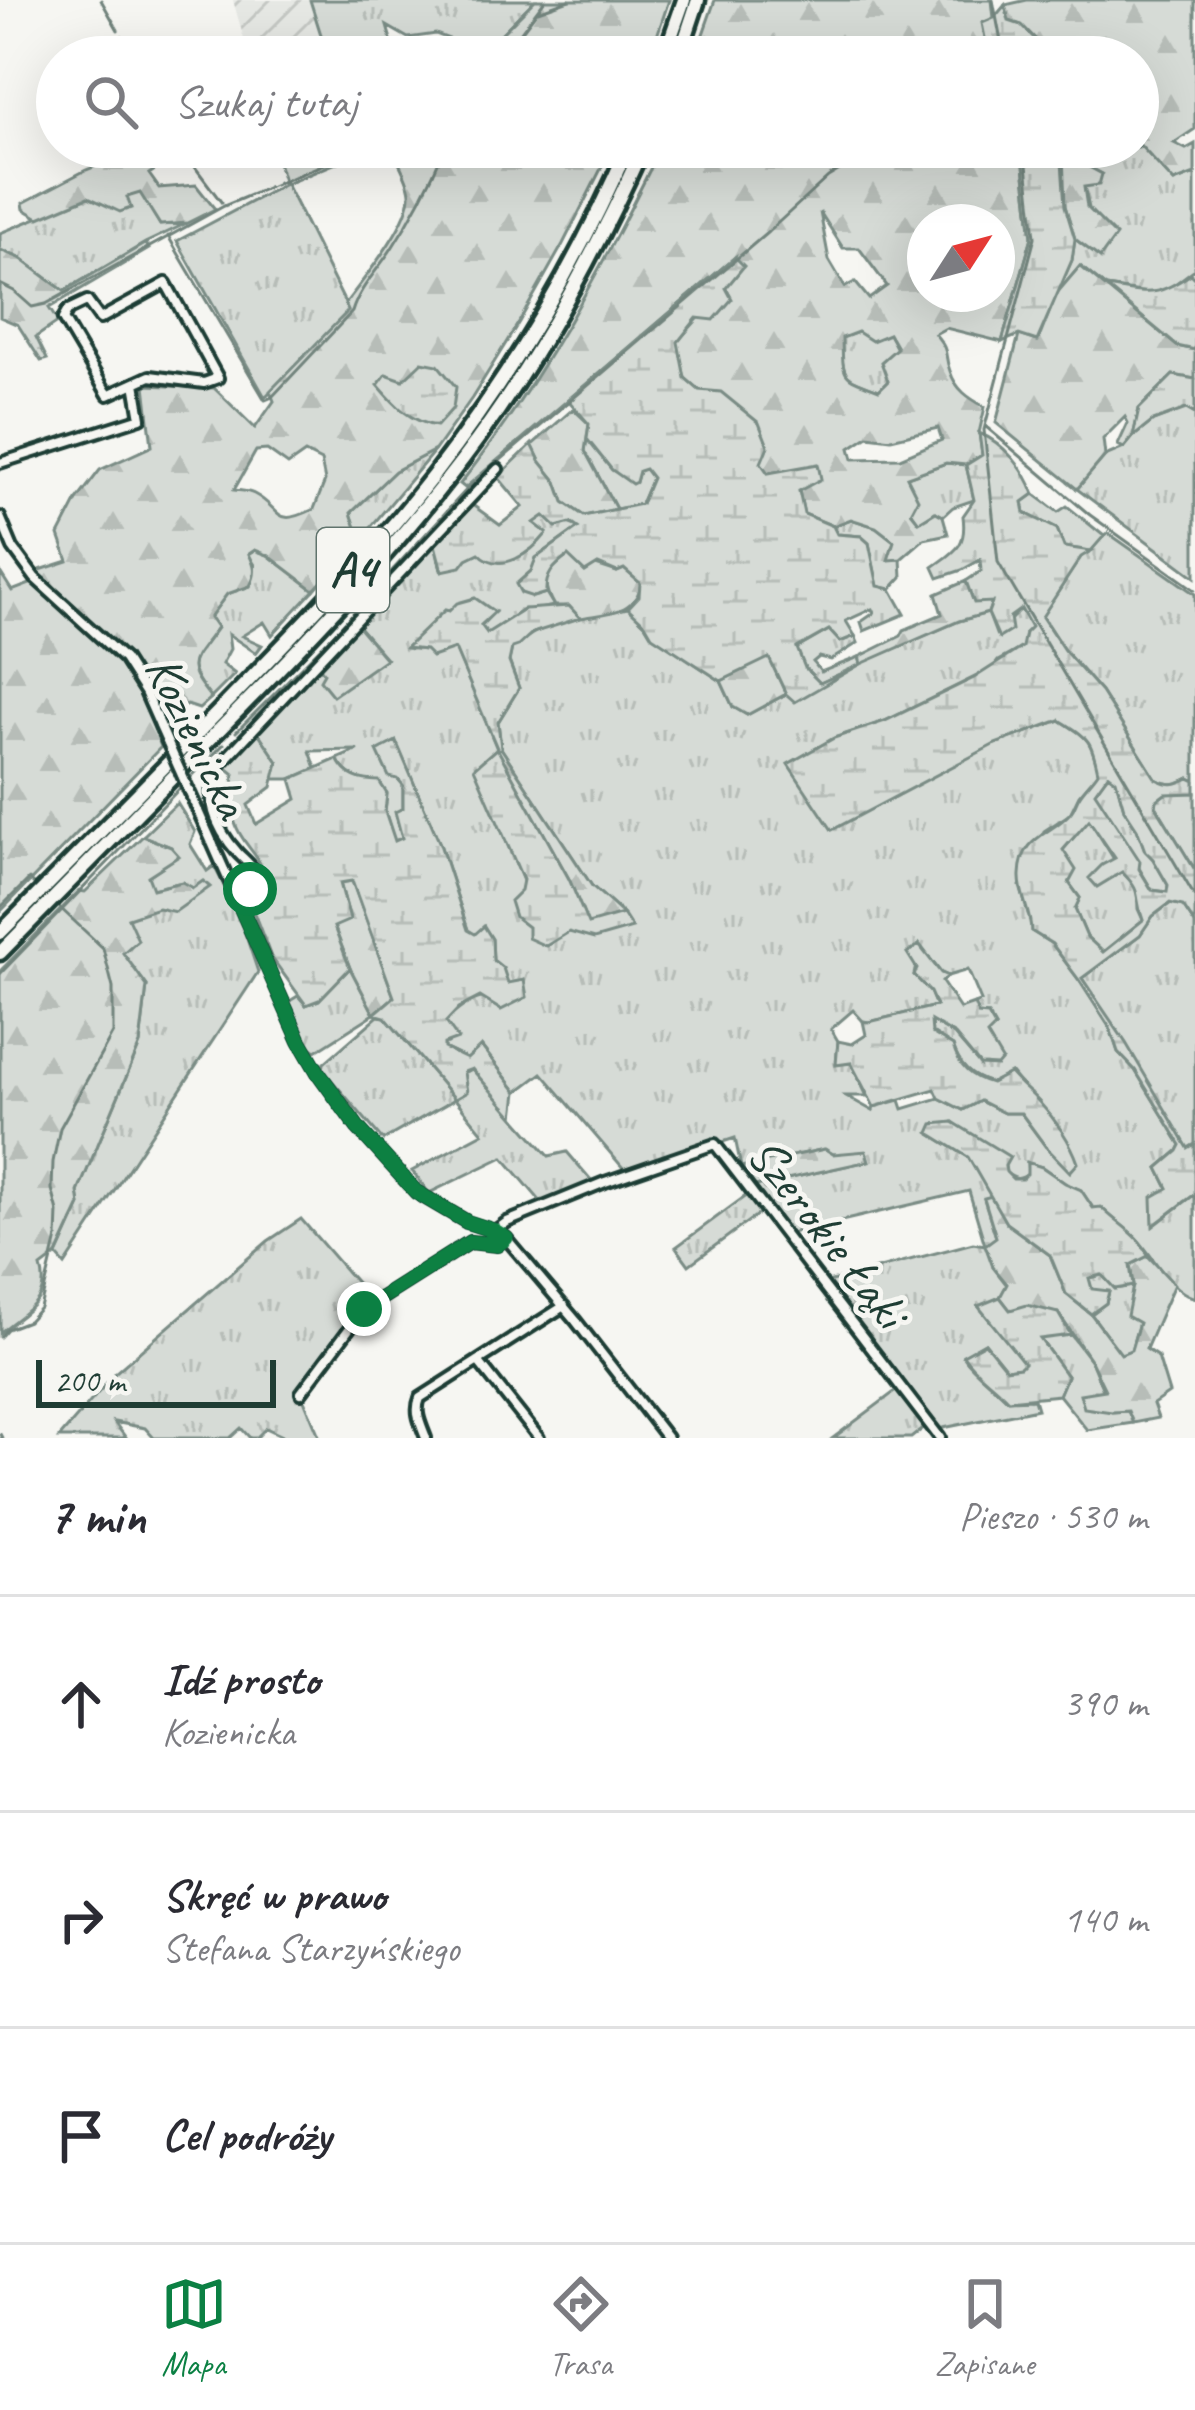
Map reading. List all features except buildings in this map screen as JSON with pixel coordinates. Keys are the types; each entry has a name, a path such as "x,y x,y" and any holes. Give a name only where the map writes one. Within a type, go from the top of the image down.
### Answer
{"highway":[{"path":"671,36 684,0"},
{"path":"686,36 698,0"},
{"name":"A4","path":"0,933 299,629 430,481 538,323 618,168"},
{"name":"A4","path":"0,953 302,646 443,485 562,308 633,168"}],"street":[{"path":"166,283 218,378 204,383 150,376 134,383 108,394 64,314 87,301 100,320 166,283"},
{"path":"0,464 141,418 134,383"},
{"path":"236,897 253,886 256,877 218,824 210,787 218,767 498,469"},
{"name":"Kozienicka","path":"0,518 13,548 35,578 124,659 145,692 300,1041 358,1128 416,1192 506,1238 667,1438"},
{"name":"Szerokie Łąki","path":"495,1231 605,1182 715,1144 940,1438"},
{"path":"301,1394 364,1309 470,1242 497,1245 506,1238"},
{"path":"427,1438 418,1418 420,1398 564,1306"},
{"path":"478,1361 539,1438"}],"shaded area":[{"path":"233,0 310,0 321,36 243,36"}],"green space":[{"path":"310,0 535,0 499,36 404,36 387,26 390,36 321,36"},
{"path":"535,0 669,0 657,36 499,36"},
{"path":"715,0 992,0 994,18 983,23 985,36 702,36"},
{"path":"1027,0 1195,0 1195,129 1174,143 1186,149 1195,144 1195,174 1174,182 1159,166 1159,36 1033,36 1009,21 1005,5"},
{"path":"1005,5 1009,21 1032,36 985,36 982,23"},
{"path":"1159,166 1174,182 1195,174 1195,269 1167,290 1148,293 1106,287 1080,266 1057,293 1072,260 1075,239 1100,257 1084,186 1102,174 1091,168"},
{"path":"158,168 149,174 159,188 196,185 215,209 187,223 160,225 140,193 127,197 131,208 120,212 88,197 39,218 24,209 23,203 86,170"},
{"path":"280,168 324,168 286,184 349,311 265,397 177,241 285,184"},
{"path":"401,168 601,168 519,322 435,450 395,471 351,513 360,540 314,590 268,555 255,550 249,554 254,570 250,586 227,594 210,617 217,627 193,662 211,698 199,709 187,705 163,719 127,654 37,571 68,561 59,535 100,470 152,446 145,385 214,388 255,428 274,401 270,391 348,311 345,304 385,250 408,205","holes":["267,450 288,465 305,453 321,461 325,481 314,509 285,517 254,494 234,490 256,451"]},
{"path":"650,168 1024,168 1032,237 1015,296 1015,204 907,204 907,312 1011,312 1002,342 946,328 935,334 956,383 985,407 979,433 982,455 966,465 946,463 907,477 918,499 911,512 919,522 936,512 943,516 948,534 924,539 901,559 888,560 894,541 876,527 851,519 833,526 804,514 799,491 768,473 685,378 677,342 726,288 735,257 465,488 460,484 544,363","holes":["820,212 843,248 859,248 887,286 869,299 855,282 845,287 829,260","858,332 872,341 889,334 897,348 881,362 888,381 879,390 847,374 843,361 842,338","938,428 942,440 900,458 853,459 850,448 868,436 891,439"]},
{"path":"1024,168 1062,168 1065,206 1075,239 1072,260 1037,341 1019,335 1002,342 1011,312 1015,312 1032,237"},
{"path":"1064,168 1091,168 1102,174 1099,185 1084,187 1087,207 1116,236 1100,258 1075,239 1065,206"},
{"path":"140,192 160,225 187,223 64,291 20,258 0,250 0,233 88,197 126,197"},
{"path":"146,243 149,249 49,308 58,322 36,337 47,359 41,361 18,325 0,317 0,250 20,258 64,291"},
{"path":"735,257 744,266 726,288 732,299 714,320 697,318 678,342 685,378 699,390 721,392 759,423 768,446 761,463 768,473 818,464 821,479 799,491 804,514 833,526 837,534 861,536 869,543 878,586 891,589 905,614 864,631 861,622 874,613 872,609 846,621 855,636 840,642 829,630 797,648 805,668 820,683 861,664 795,702 786,694 769,658 721,681 652,636 628,608 639,596 640,583 624,569 617,572 598,564 585,572 568,556 551,572 546,593 533,597 521,593 516,584 531,571 536,558 578,528 571,523 556,527 544,516 534,523 547,533 516,559 497,562 479,553 461,567 442,571 434,541 471,504 500,525 523,507 498,477 532,444 564,502 584,516 641,504 652,478 645,469 632,484 612,470 587,439 589,424 568,400"},
{"path":"1080,266 1177,346 1195,350 1195,379 1173,375 1139,409 1133,437 1124,448 1118,445 1128,423 1125,417 1103,439 1105,456 1077,489 996,423 1019,335 1038,341 1057,293"},
{"path":"1191,274 1195,278 1195,350 1177,346 1106,287 1150,292"},
{"path":"858,332 889,334 897,349 888,381 879,390 851,378 844,369 841,338"},
{"path":"422,362 438,365 456,387 453,408 437,426 411,417 378,385 386,374 403,380"},
{"path":"1173,375 1195,379 1195,414 1186,409 1153,421 1133,437 1139,409"},
{"path":"1186,408 1195,414 1195,577 1077,489 1105,456 1124,448 1153,421"},
{"path":"573,409 589,424 585,451 616,509 584,516 564,502 557,482 532,445"},
{"path":"979,433 1005,450 1025,475 1034,494 1023,502 1025,513 1057,529 1064,547 1091,551 1081,557 1042,617 1101,692 1156,779 1169,784 1189,778 1195,781 1195,793 1165,794 1156,806 1195,870 1195,924 1183,906 1170,903 1140,935 1082,978 1188,1148 1195,1144 1195,1194 1153,1226 1152,1197 1168,1188 1158,1168 1181,1145 1135,1070 1118,1052 1110,1028 1079,980 1052,944 1031,931 1020,882 1026,852 1071,812 1098,772 1087,740 1060,720 995,744 832,830 788,764 834,738 885,721 974,678 1022,647 1031,627 1021,609 1010,617 1012,630 999,638 988,613 992,602 974,603 966,581 981,571 980,560 938,578 933,567 961,542 963,516 974,500 966,465 982,455","holes":["1108,774 1116,780 1124,809 1168,885 1167,892 1152,890 1139,869 1140,861 1095,792","1089,820 1115,858 1089,878 1097,887 1122,872 1136,890 1143,920 1103,952 1087,937 1075,909 1080,898 1069,883 1076,870 1063,850"]},
{"path":"587,439 612,470 636,482 645,468 652,478 641,504 616,509 585,451"},
{"path":"435,450 360,540 351,513 395,471"},
{"path":"946,463 966,465 974,500 943,516 935,512 919,523 911,511 907,477"},
{"path":"1034,494 1058,512 1067,506 1104,536 1091,551 1064,547 1057,529 1025,513 1023,502"},
{"path":"544,515 579,527 536,558 533,597 546,593 554,606 524,609 487,634 481,626 494,612 445,611 407,647 455,648 497,749 475,768 523,881 522,890 569,932 619,910 592,886 501,748 498,722 519,688 509,661 512,647 549,627 628,608 653,636 721,681 733,707 747,715 786,694 796,701 842,673 820,683 805,668 796,649 829,630 840,642 855,636 858,643 831,660 819,657 813,662 821,672 859,657 861,663 988,613 996,634 1021,609 1032,627 1025,633 1023,647 993,668 885,721 834,738 788,765 995,744 1060,720 1087,740 1099,772 1070,814 1044,831 1020,886 1031,931 1052,944 1079,980 1110,1028 1118,1052 1135,1070 1181,1145 1158,1168 1168,1188 1155,1225 1195,1194 1195,1298 1170,1281 1135,1236 1102,1208 1093,1208 1081,1190 1027,1163 1028,1174 1012,1177 953,1122 929,1133 968,1157 992,1196 984,1199 996,1237 993,1267 1007,1285 1000,1297 979,1307 1025,1362 1006,1369 985,1343 963,1356 1008,1400 1034,1399 1037,1409 938,1429 827,1282 973,1243 985,1245 969,1191 790,1233 755,1186 868,1161 824,1149 741,1167 735,1138 624,1169 542,1073 517,1092 482,1047 467,1059 444,1048 446,1021 456,1012 483,998 526,997 524,981 508,984 493,960 492,939 484,927 475,935 468,930 440,844 396,742 398,779 403,784 403,838 394,841 385,811 387,793 379,782 349,774 337,759 358,750 310,751 316,768 291,779 273,779 278,762 257,731 319,666 324,673 386,658 358,626 434,541 441,570","holes":["920,945 948,976 968,970 981,1001 974,1004 977,1014 988,1015 995,1027 986,1034 980,1065 954,1035 930,1020 932,1033 953,1046 962,1065 977,1078 991,1083 1011,1073 1040,1103 1046,1147 1021,1113 1004,1113 980,1101 963,1110 939,1098 903,1109 900,1100 873,1111 846,1096 867,1096 851,1063 836,1064 838,1041 831,1029 853,1010 869,1022 936,1006 914,975"]},
{"path":"851,519 876,527 894,541 889,559 901,559 902,577 891,589 878,587 869,543 861,536 837,534 833,526"},
{"path":"1108,533 1195,594 1195,781 1189,778 1169,784 1156,779 1101,692 1042,616 1081,557"},
{"path":"255,550 314,590 272,635 264,622 242,636 262,645 256,653 228,634 230,649 222,664 235,674 211,698 196,677 193,663 217,628 209,617 227,594 250,586 255,565 248,554"},
{"path":"568,556 617,572 624,569 641,583 638,593 619,610 580,618 569,606 554,606 547,577"},
{"path":"0,572 12,591 35,582 105,645 136,687 161,747 0,912"},
{"path":"966,581 974,602 992,601 988,613 861,664 859,657 942,614 936,594"},
{"path":"475,598 495,612 481,625 487,633 525,609 569,606 580,618 532,633 512,648 509,662 519,688 498,722 498,750 569,879 588,924 623,914 632,928 594,939 569,932 546,946 528,938 528,927 515,917 510,901 523,880 474,768 497,748 455,649 432,657 425,650 406,648 445,610"},
{"path":"358,626 386,659 333,696 320,680 324,673 319,666"},
{"path":"769,657 786,694 747,715 733,707 721,681"},
{"path":"257,731 278,762 272,787 248,805 256,824 297,799 291,779 337,759 354,777 379,781 387,794 385,811 395,841 402,838 395,812 403,808 403,785 389,777 377,751 396,741 440,844 468,930 475,934 484,926 492,939 493,960 503,968 508,983 524,980 527,997 501,1010 480,997 459,1008 446,1022 458,1039 444,1044 467,1059 481,1046 517,1092 514,1117 472,1069 464,1072 467,1092 455,1099 385,1017 374,1014 394,997 352,881 340,883 350,920 334,927 350,968 319,1000 306,1005 271,957 249,900 263,893 263,872 235,823 234,774 224,766"},
{"path":"501,748 592,886 623,914 588,925 569,879 497,749"},
{"path":"1108,774 1116,780 1124,809 1168,885 1167,892 1152,890 1094,792"},
{"path":"1195,793 1195,870 1156,806 1165,794"},
{"path":"177,803 195,832 190,844 207,871 214,866 238,912 258,972 65,1265 57,1256 80,1205 78,1192 140,1044 147,986 122,953 127,918 193,888 182,882 152,889 147,877 178,856 171,847 143,836"},
{"path":"1089,819 1122,872 1137,887 1143,920 1103,952 1087,937 1075,909 1080,898 1069,883 1063,850"},
{"path":"143,836 171,847 179,856 148,876 153,889 182,882 193,888 203,881 210,887 175,912 158,908 128,918 138,940 123,953 147,986 140,1044 78,1192 80,1205 57,1255 41,1267 38,1299 0,1333 0,971 79,891 85,892"},
{"path":"352,881 394,997 374,1014 334,926 350,919 340,883"},
{"path":"1171,903 1183,906 1195,924 1195,1144 1188,1149 1082,978 1140,935 1153,916"},
{"path":"919,945 948,976 942,982 960,1009 974,1004 978,1014 988,1015 995,1027 987,1035 1002,1060 997,1066 980,1065 955,1035 931,1021 932,1033 953,1046 971,1074 991,1083 1010,1073 1036,1098 1075,1155 1078,1163 1070,1172 1021,1113 1004,1113 980,1101 963,1110 939,1098 935,1089 874,1107 851,1063 836,1065 838,1041 852,1044 866,1035 863,1021 936,1006 914,975 917,969 907,953"},
{"path":"350,968 374,1014 316,1051 288,1002 298,996 306,1005 319,1000"},
{"path":"378,1016 385,1017 455,1099 383,1140 323,1070 324,1063"},
{"path":"472,1069 549,1156 567,1152 592,1181 542,1203 503,1157 429,1193 412,1171 483,1133 455,1099 464,1072"},
{"path":"953,1122 1010,1157 1005,1166 1013,1179 1027,1174 1027,1162 1042,1167 1081,1190 1093,1208 1101,1207 1134,1235 1148,1256 1130,1265 1133,1286 1115,1289 1102,1275 1089,1278 1092,1289 1109,1291 1106,1303 1091,1314 1066,1294 1050,1255 1006,1223 968,1157 929,1133 933,1124"},
{"path":"825,1149 833,1154 866,1151 869,1161 755,1186 741,1167"},
{"path":"747,1195 761,1212 689,1265 676,1247"},
{"path":"992,1196 1006,1223 1050,1255 1066,1294 1091,1314 1121,1354 1131,1350 1139,1323 1127,1316 1133,1286 1130,1265 1148,1256 1174,1284 1146,1349 1158,1357 1169,1393 1153,1404 1158,1418 1133,1423 1128,1411 1084,1408 1080,1394 1105,1390 1058,1313 1010,1310 1000,1297 1007,1284 993,1267 985,1245 996,1237 984,1198"},
{"path":"301,1219 372,1301 302,1395 320,1438 287,1438 266,1428 250,1438 241,1428 230,1438 154,1438 145,1428 114,1422 126,1438 59,1438 116,1372 268,1241"},
{"path":"1102,1275 1115,1289 1133,1286 1128,1316 1139,1322 1131,1350 1121,1355 1091,1314 1106,1303 1109,1292 1092,1290 1088,1278"},
{"path":"1000,1297 1010,1310 1027,1305 1058,1313 1071,1335 1040,1339 1067,1376 1059,1395 1008,1400 963,1355 985,1343 1006,1369 1024,1363 978,1306"},
{"path":"1071,1335 1091,1361 1112,1412 1128,1411 1133,1423 1087,1430 1059,1395 1067,1376 1039,1338"},
{"path":"897,1390 926,1426 911,1438 833,1438"}],"waterway":[{"path":"101,0 118,30"},
{"path":"518,36 545,0"},
{"path":"538,11 569,0"},
{"path":"993,0 1000,36"},
{"path":"196,168 222,203"},
{"path":"0,284 32,307 46,304 224,206 315,168"},
{"path":"168,236 265,400 352,312 435,168"},
{"path":"236,732 468,488 843,168"},
{"path":"1027,168 1035,237 984,430 998,562 1195,897"},
{"path":"985,426 1090,515 1195,590"},
{"path":"189,779 224,744"},
{"path":"0,974 182,786"},
{"path":"0,908 29,879 37,887"},
{"path":"0,1337 40,1308 57,1238 58,1212 52,1189 60,1128 113,1033 113,988 103,948 57,905"},
{"path":"0,1434 2,1438"}],"route":[{"path":"250,889 236,897 300,1041 358,1128 416,1192 506,1238 497,1245 470,1242 364,1309"}]}
